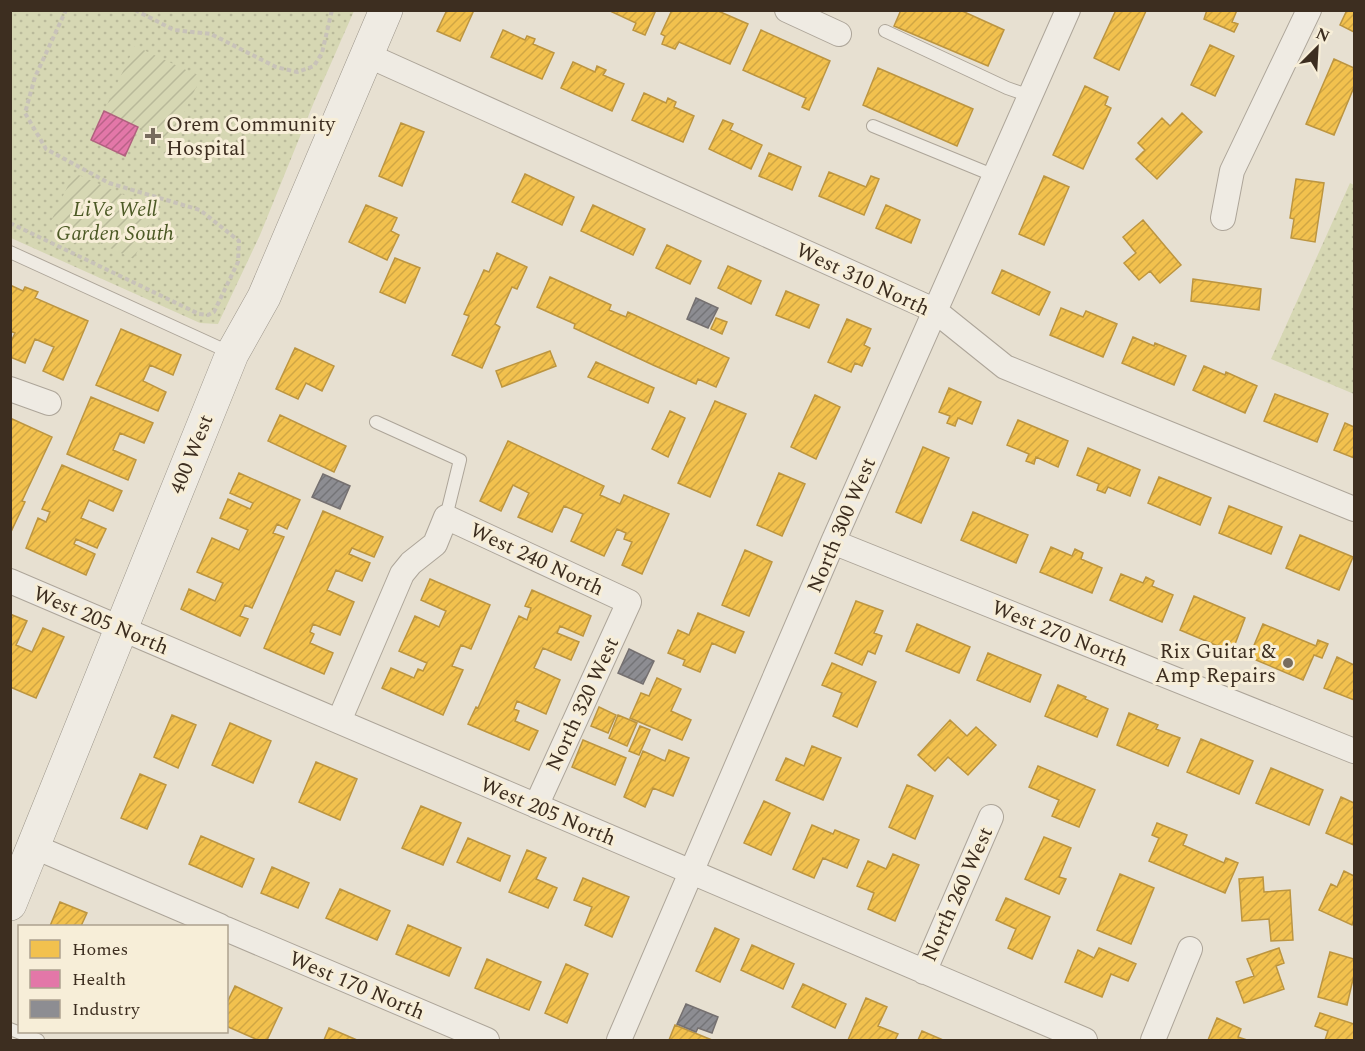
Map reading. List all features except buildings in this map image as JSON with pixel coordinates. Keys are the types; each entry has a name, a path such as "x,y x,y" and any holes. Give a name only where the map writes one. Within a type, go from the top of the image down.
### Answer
{"main road":[{"name":"400 West","path":"10,904 35,847 232,354 264,297 386,10"}],"street":[{"path":"787,10 839,34"},
{"name":"North 300 West","path":"619,1041 934,310 1068,10"},
{"path":"1223,218 1232,171 1310,10"},
{"name":"West 310 North","path":"367,55 934,310 1005,367 1354,509"},
{"path":"10,388 49,403"},
{"path":"339,721 402,574 411,563 435,544 446,517"},
{"name":"West 240 North","path":"446,517 629,602"},
{"name":"West 270 North","path":"833,542 1354,752"},
{"name":"West 205 North","path":"10,581 1085,1041"},
{"name":"North 320 West","path":"536,806 629,602"},
{"name":"North 260 West","path":"924,972 991,817"},
{"path":"35,847 215,925"},
{"name":"West 170 North","path":"228,930 487,1041"},
{"path":"1153,1041 1190,949"}],"lane":[{"path":"885,31 1030,96"},
{"path":"873,126 995,176"},
{"path":"10,252 232,354"},
{"path":"376,422 460,460 446,517"},
{"path":"19,1033 38,1041"}],"path":[{"path":"10,223 199,314 208,315 214,312 238,262 239,242 200,210 109,183 46,149 25,113 35,77 66,10"},
{"path":"135,10 174,30 211,34 276,67 297,72 314,66 322,52 332,10"}],"green space":[{"name":"Orem Community Hospital","path":"11,11 354,11 260,235 218,324 200,323 11,238"},
{"path":"135,46 201,77 170,142 104,111"},
{"name":"LiVe Well Garden South","path":"74,173 156,209 134,259 51,221"},
{"path":"1350,183 1354,185 1354,394 1271,359"}],"place":[{"name":"Orem Community Hospital","path":"153,136"},
{"name":"Rix Guitar & Amp Repairs","path":"1288,663"}]}
